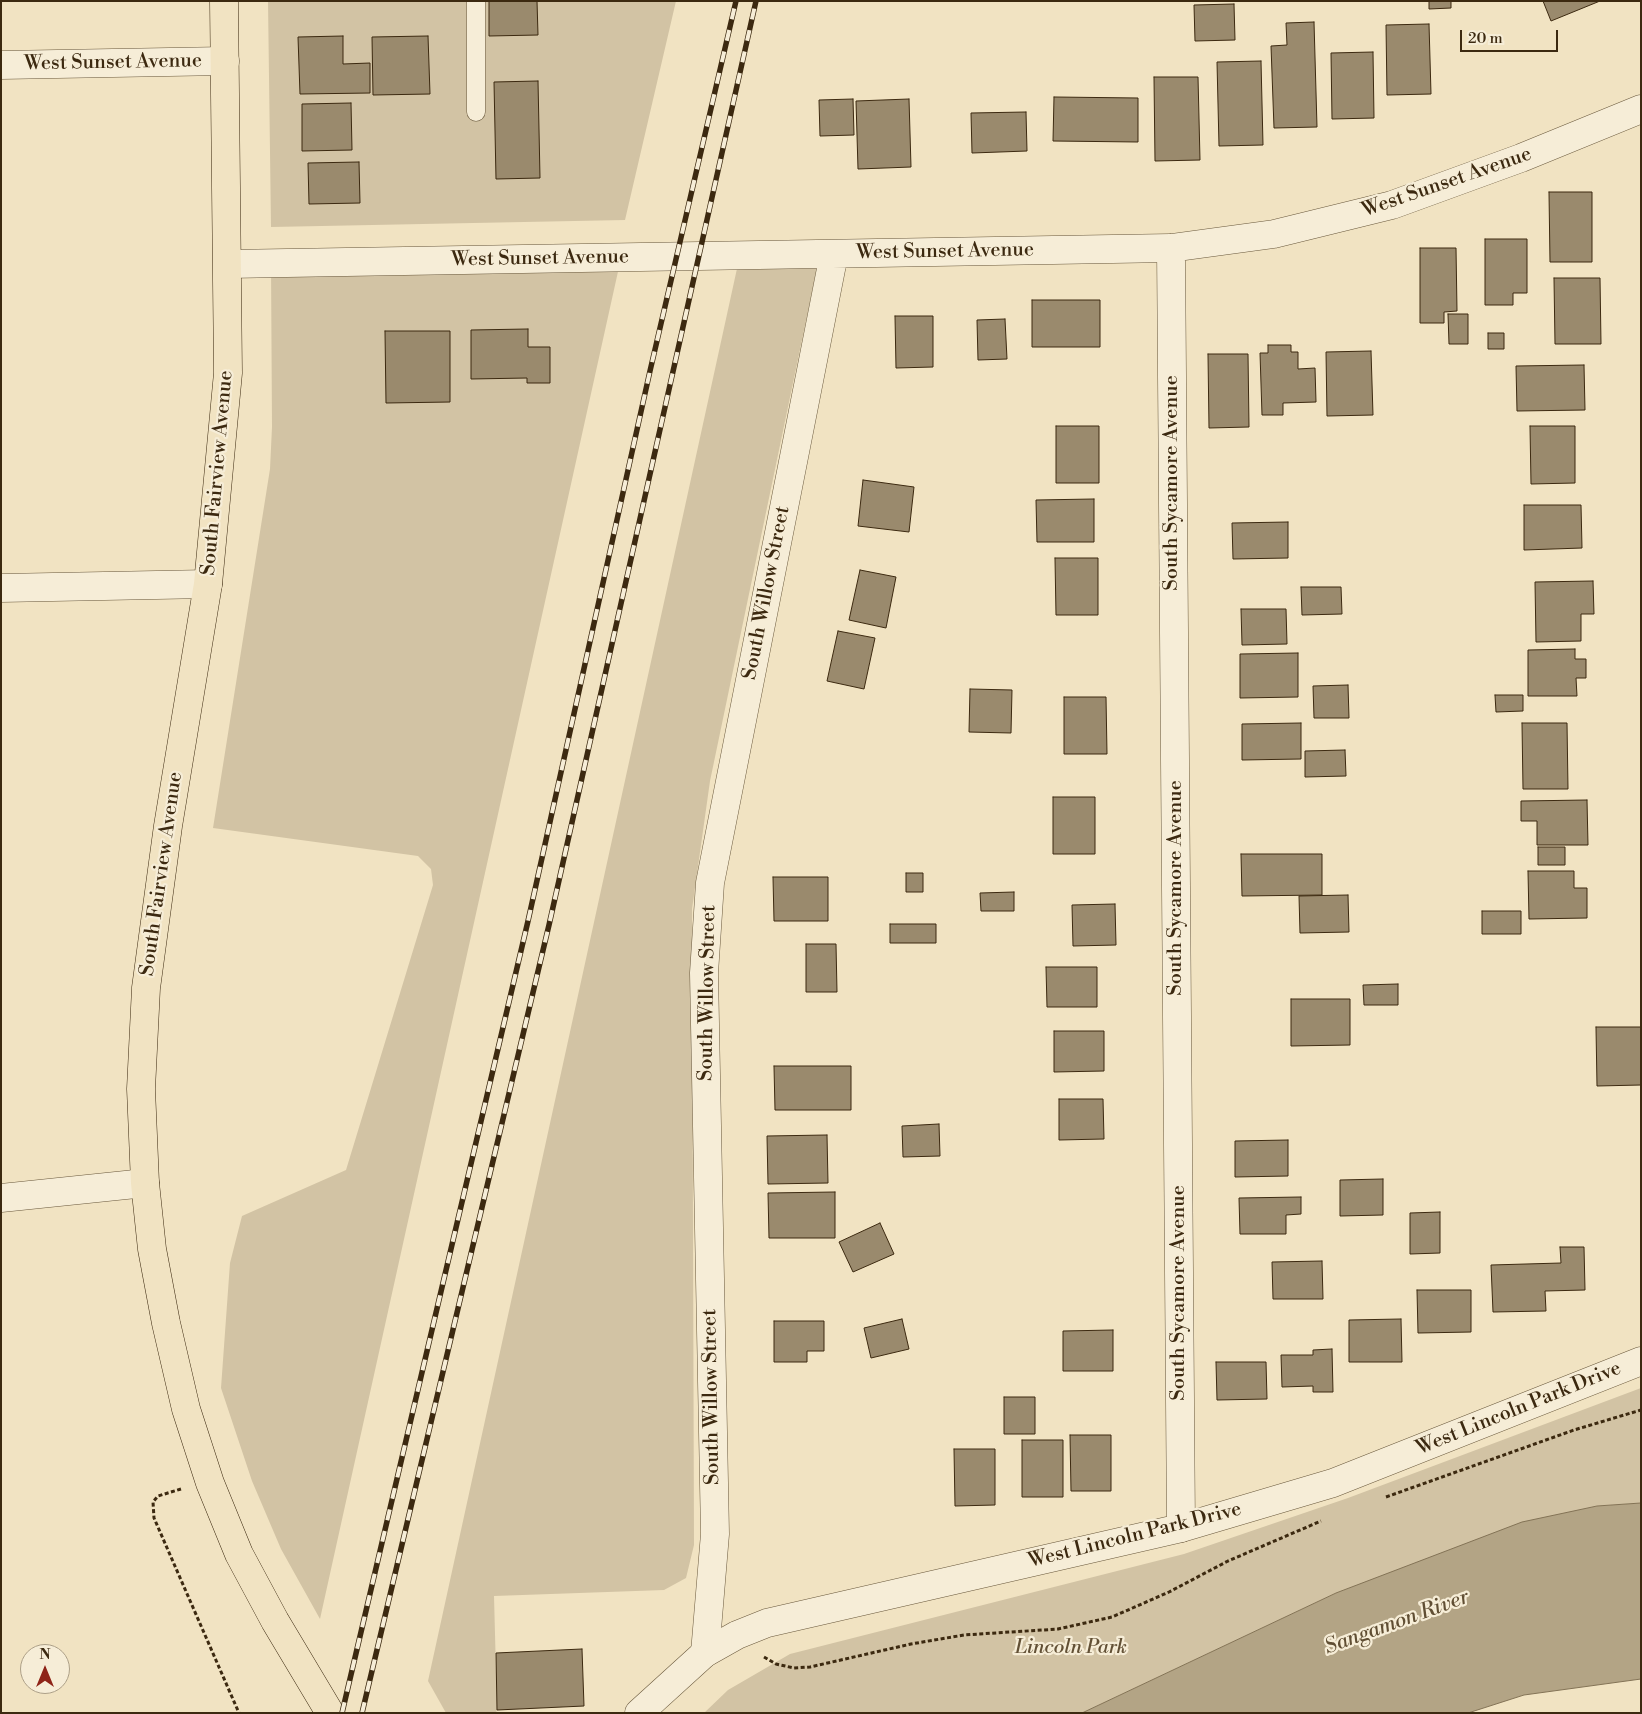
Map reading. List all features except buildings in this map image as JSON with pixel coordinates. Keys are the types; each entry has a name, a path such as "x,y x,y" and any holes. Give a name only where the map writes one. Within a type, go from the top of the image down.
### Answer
{"main road":[{"name":"South Fairview Avenue","path":"224,1 228,372 208,584 168,826 146,988 141,1090 145,1182 152,1249 166,1323 186,1409 210,1483 239,1554 275,1621 330,1713"}],"street":[{"name":"West Sunset Avenue","path":"1,65 225,61"},
{"name":"West Sunset Avenue","path":"228,264 1171,248 1274,234 1392,205 1521,158 1641,109"},
{"name":"South Sycamore Avenue","path":"1171,248 1181,1528"},
{"name":"South Willow Street","path":"706,1653 715,1534 704,973 710,883 834,254"},
{"path":"1,588 208,584"},
{"path":"1,1198 145,1182"},
{"name":"West Lincoln Park Drive","path":"639,1713 706,1653 737,1635 767,1622 1181,1528 1333,1483 1641,1361"}],"lane":[{"path":"476,1 476,112"}],"path":[{"path":"1380,1500 1574,1430 1641,1410"},
{"path":"210,1483 158,1496 153,1502 152,1510 239,1713"},
{"path":"759,1654 776,1664 794,1668 810,1667 911,1644 964,1635 1058,1629 1112,1617 1169,1592 1228,1561 1325,1520"}],"green space":[{"path":"268,1 676,1 625,220 271,227"},
{"path":"621,258 320,1619 281,1549 252,1481 221,1388 230,1263 242,1216 346,1170 433,885 431,869 418,856 213,828 270,469 272,427 271,264"},
{"path":"818,263 710,781 692,909 694,1545 686,1578 664,1590 494,1596 496,1713 446,1713 428,1681 738,264"},
{"name":"Lincoln Park","path":"1641,1388 1641,1503 1597,1506 1336,1593 1082,1713 704,1713 728,1690 790,1654 1184,1554 1348,1498"}],"water":[{"name":"Sangamon River","path":"1641,1503 1641,1679 1524,1695 1468,1713 1082,1713 1336,1593 1522,1522 1597,1506"}],"railway":[{"path":"342,1713 528,921 650,371 736,1"},
{"path":"362,1713 549,925 756,1"}]}
